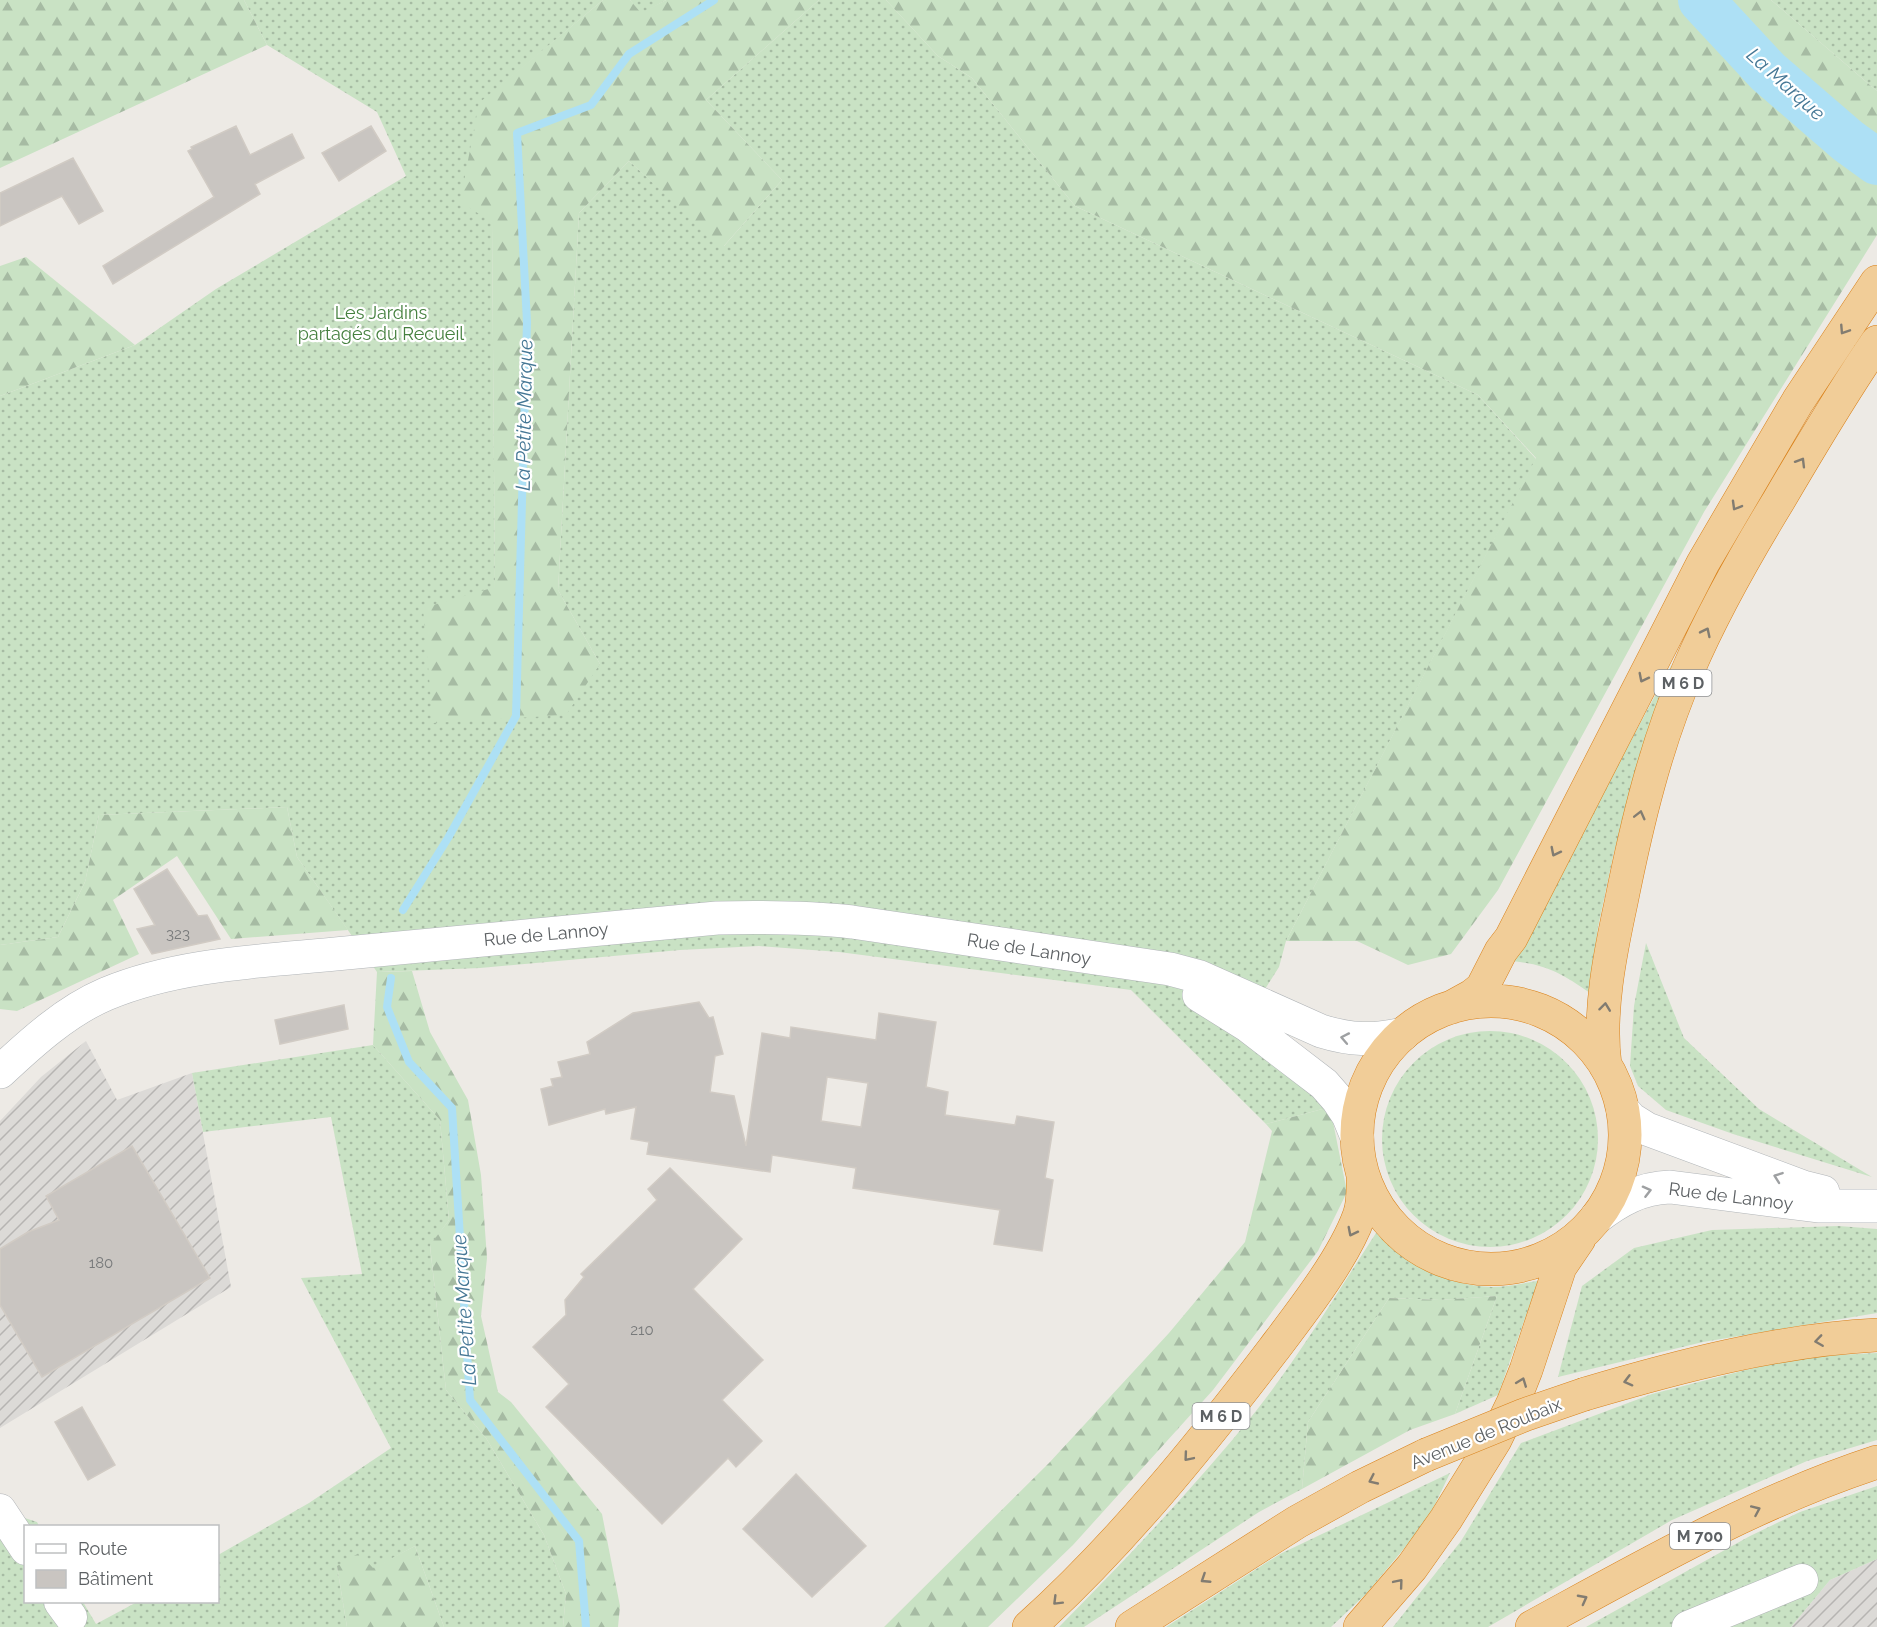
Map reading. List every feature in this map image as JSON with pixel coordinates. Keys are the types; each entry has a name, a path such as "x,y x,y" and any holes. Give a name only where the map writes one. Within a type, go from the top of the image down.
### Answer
{"highway":[{"name":"M 6 D","path":"1452,1007 1482,988 1501,951 1511,938 1703,563 1798,401 1877,282"},
{"name":"M 6 D","path":"1605,1065 1602,1033 1615,930 1644,799 1673,707 1704,637 1751,546 1805,455 1877,342"},
{"path":"1360,1627 1412,1567 1446,1519 1495,1440 1526,1370 1560,1267 1570,1250 1590,1225 1614,1190 1625,1143 1623,1110 1619,1094 1605,1065 1576,1032 1555,1017 1522,1005 1496,1002 1470,1003 1452,1007 1426,1018 1402,1034 1378,1064 1368,1081 1358,1118 1357,1137 1363,1175 1371,1193 1380,1210 1406,1238 1422,1250 1458,1265 1496,1269 1515,1267 1552,1255 1590,1225"},
{"name":"M 6 D","path":"1029,1627 1104,1552 1152,1499 1206,1436 1284,1336 1351,1235 1362,1209 1363,1175"},
{"name":"Avenue de Roubaix","path":"1132,1627 1298,1521 1360,1487 1426,1455 1524,1415 1585,1394 1754,1351 1877,1335"},
{"name":"M 700","path":"1532,1627 1703,1534 1777,1501 1877,1462"}],"main road":[{"name":"Rue de Lannoy","path":"2,1066 79,1009 104,995 135,984 212,967 717,918 782,917 882,926 1170,969 1200,978 1341,1038 1371,1040 1402,1034"},
{"name":"Rue de Lannoy","path":"1119,963 1145,971 1207,999 1268,1041 1324,1084 1348,1115 1357,1137"},
{"name":"Rue de Lannoy","path":"1623,1110 1638,1124 1677,1141 1803,1187 1876,1206"},
{"name":"Rue de Lannoy","path":"1590,1225 1623,1199 1649,1189 1670,1187 1818,1206 1876,1206"}],"street":[{"path":"0,1510 24,1546"},
{"path":"1688,1627 1755,1612 1802,1580"}],"shaded area":[{"path":"86,1041 117,1100 192,1073 231,1287 0,1428 0,1121 41,1077"},
{"path":"1877,1559 1877,1627 1791,1627 1830,1580"}],"green space":[{"path":"0,0 244,0 267,45 0,168"},
{"name":"Les Jardins partagés du Recueil","path":"244,0 603,0 479,104 492,222 495,587 434,722 490,718 600,664 558,590 579,213 629,161 724,246 782,180 706,100 819,0 886,0 938,56 972,78 1075,206 1478,395 1536,459 1286,941 1279,967 1238,1032 1330,1107 1266,1124 1131,990 839,952 759,946 680,950 480,968 377,972 297,857 287,807 99,815 85,882 58,937 0,945 0,396 135,345 216,289 406,176 377,112 267,45"},
{"path":"603,0 630,0 641,13 666,0 819,0 706,100 782,180 723,247 629,161 579,213 558,590 600,664 566,715 433,723 423,608 495,587 492,222 460,202 479,103"},
{"path":"630,0 666,0 641,14"},
{"path":"886,0 1771,0 1877,91 1877,235 1704,512 1498,890 1451,954 1408,965 1357,941 1286,941 1536,458 1478,395 1075,206 972,78 938,56"},
{"path":"1771,0 1877,0 1877,91"},
{"path":"26,257 135,345 0,396 0,266"},
{"path":"1672,664 1614,852 1598,927 1590,993 1553,971 1513,961"},
{"path":"287,807 297,857 348,930 231,939 177,856 113,900 139,954 17,1011 0,1009 0,945 58,937 85,882 99,815"},
{"path":"1646,943 1684,1038 1759,1109 1872,1177 1733,1134 1666,1110 1638,1086 1630,1066 1634,1006"},
{"path":"412,971 430,1032 468,1100 481,1175 487,1258 481,1316 498,1392 511,1402 602,1514 620,1606 618,1627 563,1627 566,1594 544,1535 486,1438 446,1390 430,1245 449,1220 440,1120 373,1045 377,972"},
{"path":"1490,1031 1511,1033 1531,1039 1550,1049 1566,1063 1580,1079 1590,1098 1596,1118 1598,1139 1596,1160 1590,1180 1580,1199 1566,1215 1550,1229 1531,1239 1511,1245 1490,1247 1469,1245 1449,1239 1430,1229 1414,1215 1400,1199 1390,1180 1384,1160 1382,1139 1384,1118 1390,1098 1400,1079 1414,1063 1430,1049 1449,1039 1469,1033"},
{"path":"373,1045 440,1120 449,1220 430,1246 446,1390 486,1438 544,1535 566,1594 563,1627 444,1627 415,1546 373,1569 337,1566 347,1627 0,1627 0,1510 37,1522 38,1525 24,1525 24,1603 84,1603 96,1624 135,1603 219,1603 219,1554 309,1503 391,1448 301,1278 362,1274 331,1117 203,1132 192,1073"},
{"path":"1330,1107 1347,1192 1318,1251 1213,1390 1073,1545 988,1627 884,1627 1049,1463 1169,1333 1245,1242 1272,1131 1266,1124"},
{"path":"1839,1226 1877,1229 1877,1313 1703,1342 1558,1377 1582,1286 1634,1248 1712,1230"},
{"path":"1376,1233 1415,1263 1459,1282 1492,1287 1538,1281 1498,1395 1455,1414 1497,1296 1440,1300 1389,1298 1308,1422 1302,1489 1259,1512 1084,1627 1059,1627 1160,1522 1256,1411 1303,1346"},
{"path":"1497,1296 1455,1414 1410,1430 1302,1489 1308,1422 1389,1298 1440,1300"},
{"path":"1877,1353 1877,1440 1807,1461 1672,1520 1488,1627 1393,1627 1461,1541 1521,1443 1652,1394 1797,1357"},
{"path":"1450,1473 1427,1521 1366,1594 1331,1627 1166,1627 1280,1554"},
{"path":"1877,1486 1877,1559 1830,1580 1791,1627 1586,1627 1750,1536 1800,1512"},
{"path":"415,1546 444,1627 347,1627 337,1566 359,1553 373,1568"}],"building":[{"path":"236,126 250,155 292,134 304,158 255,184 260,194 113,284 103,266 214,197 188,151 192,149 191,147"},
{"path":"371,126 386,151 339,181 322,153"},
{"path":"73,158 103,211 79,224 62,196 0,226 0,193"},
{"path":"167,869 198,916 207,915 220,939 152,954 137,929 155,925 134,889"},
{"path":"699,1002 709,1018 713,1017 723,1054 715,1056 710,1092 734,1096 746,1146 762,1033 790,1038 791,1027 876,1040 879,1013 936,1022 926,1087 948,1092 945,1115 1015,1125 1017,1116 1054,1122 1045,1178 1053,1180 1042,1251 994,1244 1000,1210 853,1188 856,1168 772,1155 770,1172 647,1154 649,1142 631,1139 636,1107 606,1114 605,1109 549,1125 541,1089 553,1086 551,1079 562,1077 558,1062 590,1054 587,1042 633,1013","holes":["827,1077 868,1083 861,1127 821,1121"]},
{"path":"344,1005 348,1029 280,1044 275,1020"},
{"path":"132,1146 210,1278 42,1377 0,1305 0,1249 28,1232 59,1220 46,1196"},
{"path":"670,1168 742,1239 693,1289 763,1360 722,1400 762,1441 736,1467 728,1458 662,1524 546,1407 569,1384 533,1347 566,1315 565,1300 584,1277 581,1274 657,1200 648,1189"},
{"path":"82,1407 115,1465 88,1480 55,1422"},
{"path":"796,1474 866,1546 812,1597 743,1529"}],"waterway":[{"name":"La Petite Marque","path":"403,910 448,838 516,716 527,322 517,133 591,105 629,54 714,0"},
{"name":"La Marque","path":"1701,0 1768,72 1848,141 1877,162"},
{"name":"La Petite Marque","path":"391,978 387,1007 409,1062 452,1108 470,1400 579,1541 586,1627"}]}
